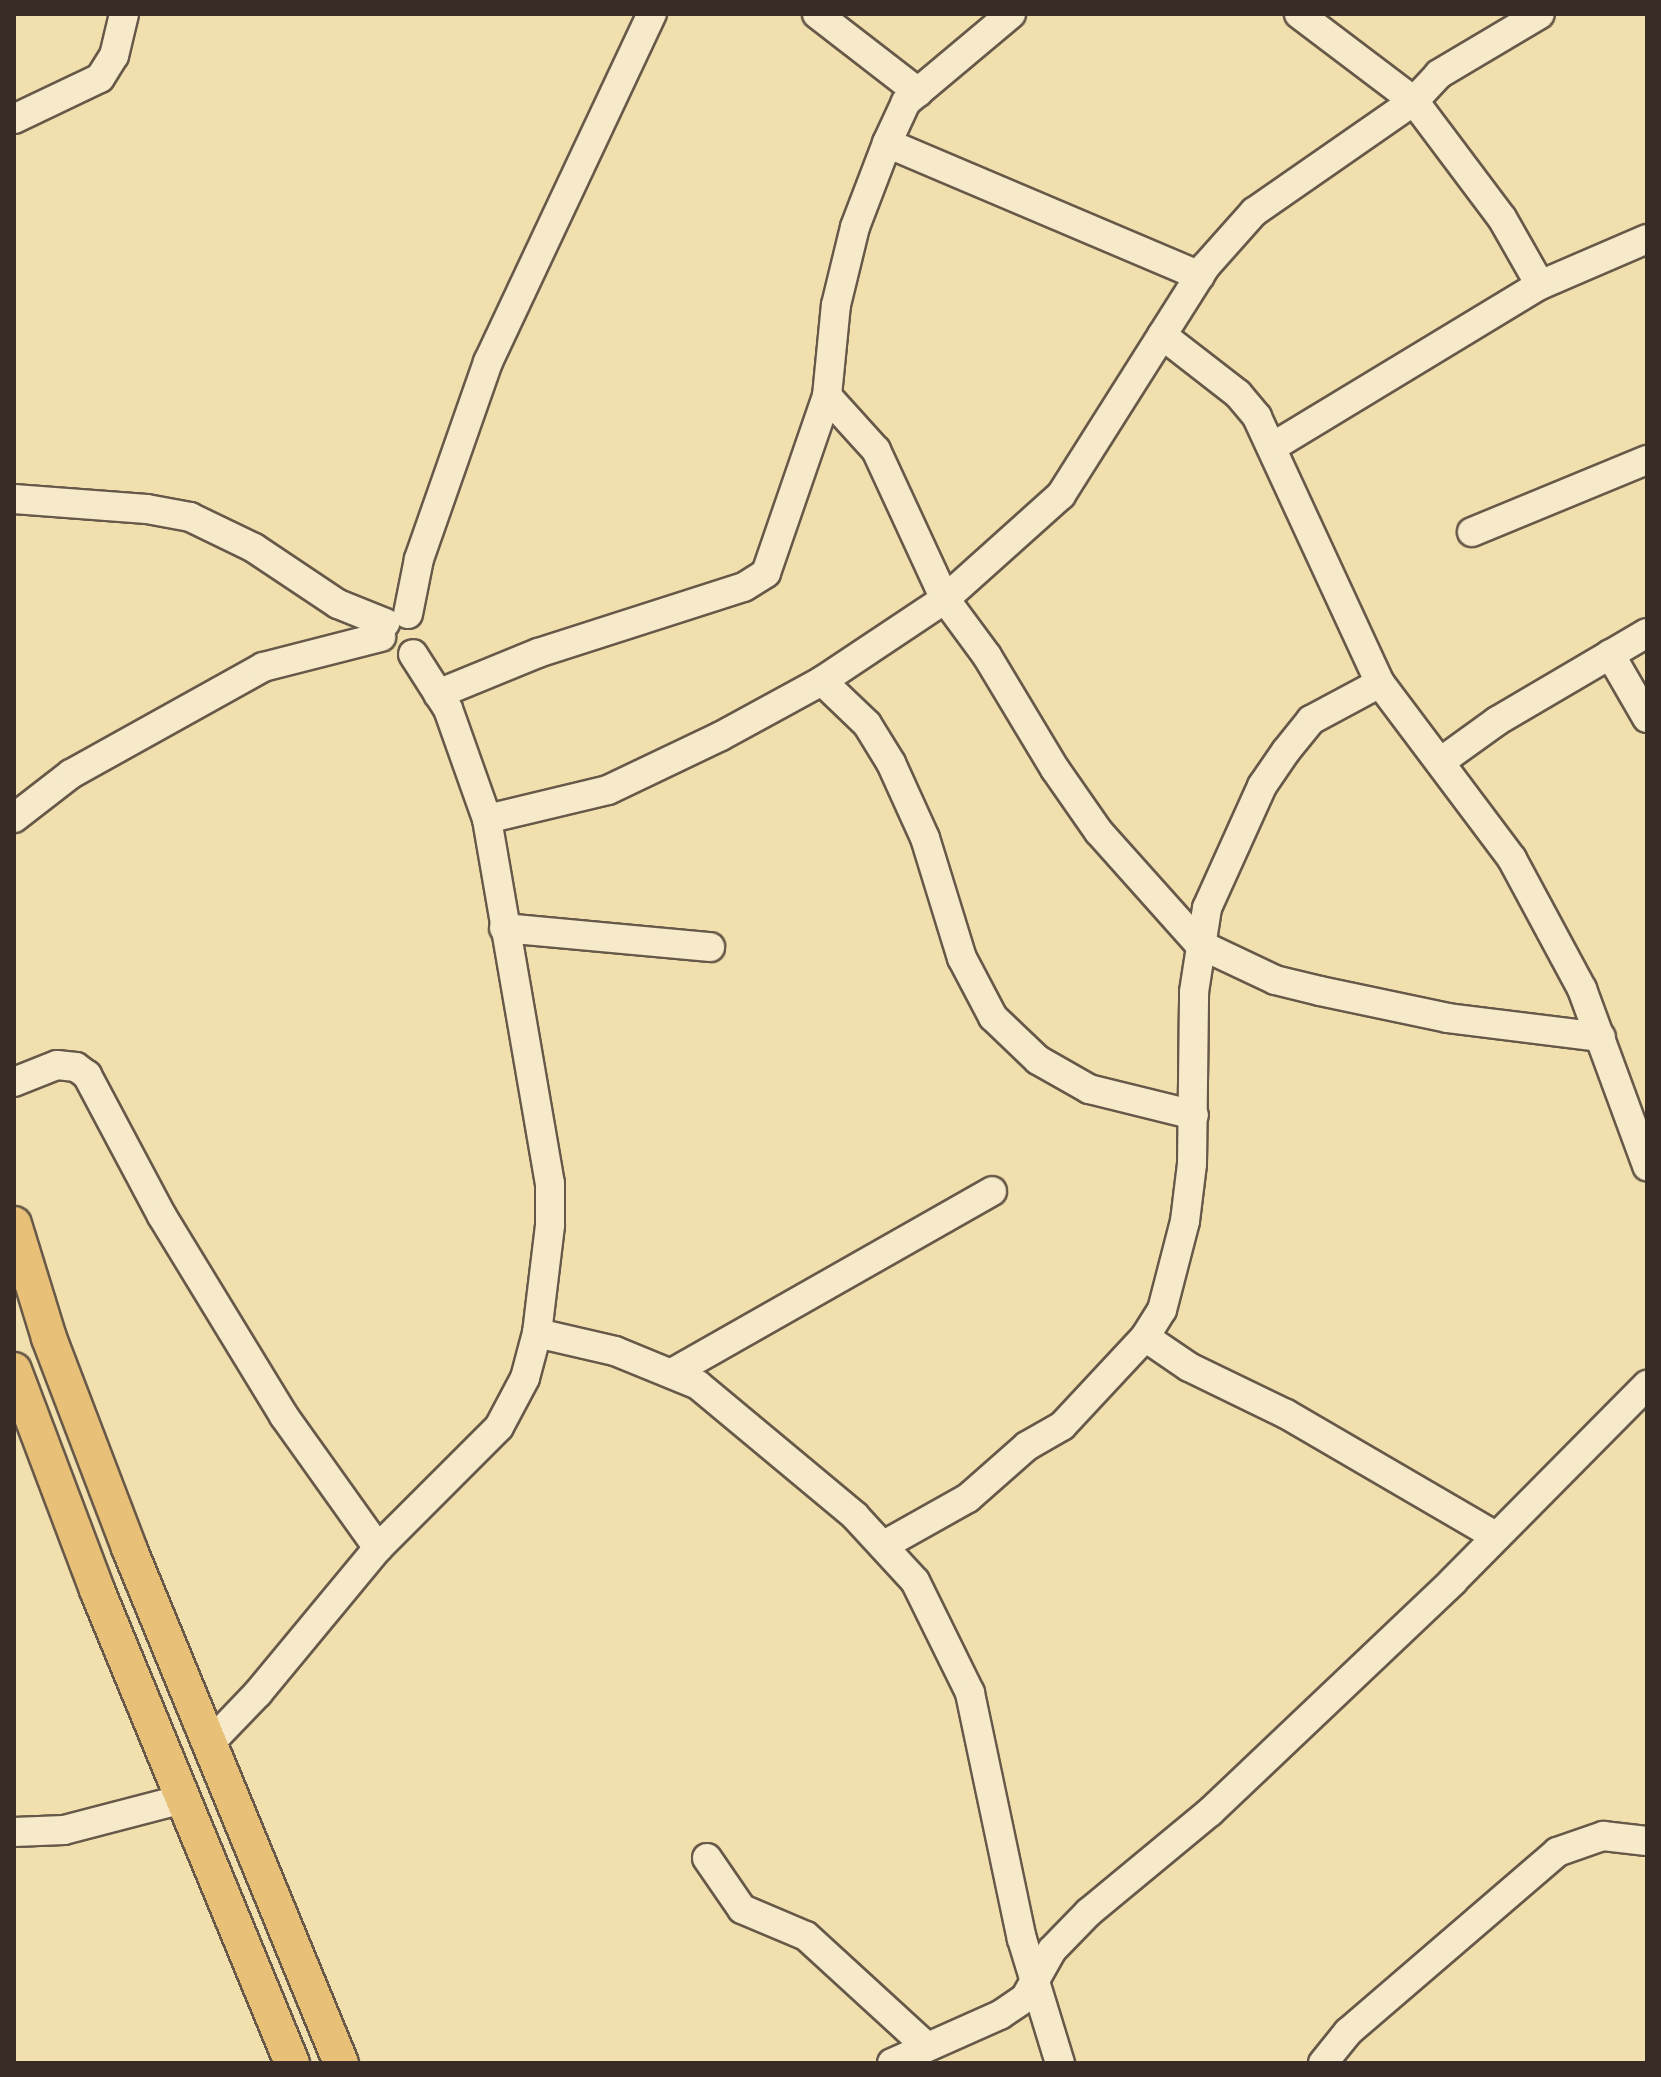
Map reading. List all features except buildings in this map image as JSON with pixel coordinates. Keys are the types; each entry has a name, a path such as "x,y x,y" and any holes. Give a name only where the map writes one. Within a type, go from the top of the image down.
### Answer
{"main road":[{"path":"14,1224 49,1338 208,1745 341,2063"},
{"path":"14,1370 183,1799 292,2063"}],"street":[{"path":"14,119 100,78 114,56 124,14"},
{"path":"208,1745 258,1693 378,1548 499,1427 525,1378 537,1333 550,1225 550,1184 487,819 438,694 413,654 392,654 391,625 419,559 488,362 652,14"},
{"path":"817,14 918,92"},
{"path":"438,694 538,653 744,587 766,573 827,396 836,305 847,258 887,143 906,102 1011,14"},
{"path":"1299,14 1414,101 1502,218 1540,285"},
{"path":"487,819 608,790 822,681 945,599 1061,495 1200,276 1254,212 1414,101 1439,74 1540,14"},
{"path":"887,143 1200,276"},
{"path":"1274,446 1540,285 1647,239"},
{"path":"1162,335 1238,394 1274,446 1380,683 1443,760 1512,859 1582,989 1647,1166"},
{"path":"827,396 876,450 945,599 1099,832 1199,944 1275,980 1320,991 1448,1018 1601,1037"},
{"path":"1472,532 1647,460"},
{"path":"14,499 147,509 190,517 240,541 338,604 391,625"},
{"path":"14,818 71,774 263,667 391,625"},
{"path":"1443,760 1647,633"},
{"path":"1610,654 1647,718"},
{"path":"822,681 867,724 891,763 925,838 962,958 993,1017 1038,1060 1089,1089 1194,1115"},
{"path":"886,1544 968,1498 1027,1446 1062,1426 1145,1337 1162,1310 1185,1221 1194,1115 1199,944 1207,908 1242,826 1286,751 1311,720 1380,683"},
{"path":"504,928 710,947"},
{"path":"14,1082 57,1065 87,1075 162,1216 284,1416 378,1548"},
{"path":"672,1373 992,1191"},
{"path":"537,1333 615,1351 672,1373 725,1405 886,1544 939,1623 970,1693 1022,1939 1037,1977 1060,2063"},
{"path":"1145,1337 1189,1367 1286,1414 1496,1536"},
{"path":"892,2063 925,2045 1000,2015 1025,1998 1052,1950 1089,1912 1210,1812 1496,1536 1647,1385"},
{"path":"14,1832 64,1830 183,1799"},
{"path":"1323,2063 1348,2032 1557,1852 1603,1836 1647,1841"},
{"path":"707,1858 723,1888 742,1909 806,1936 925,2045"}]}
